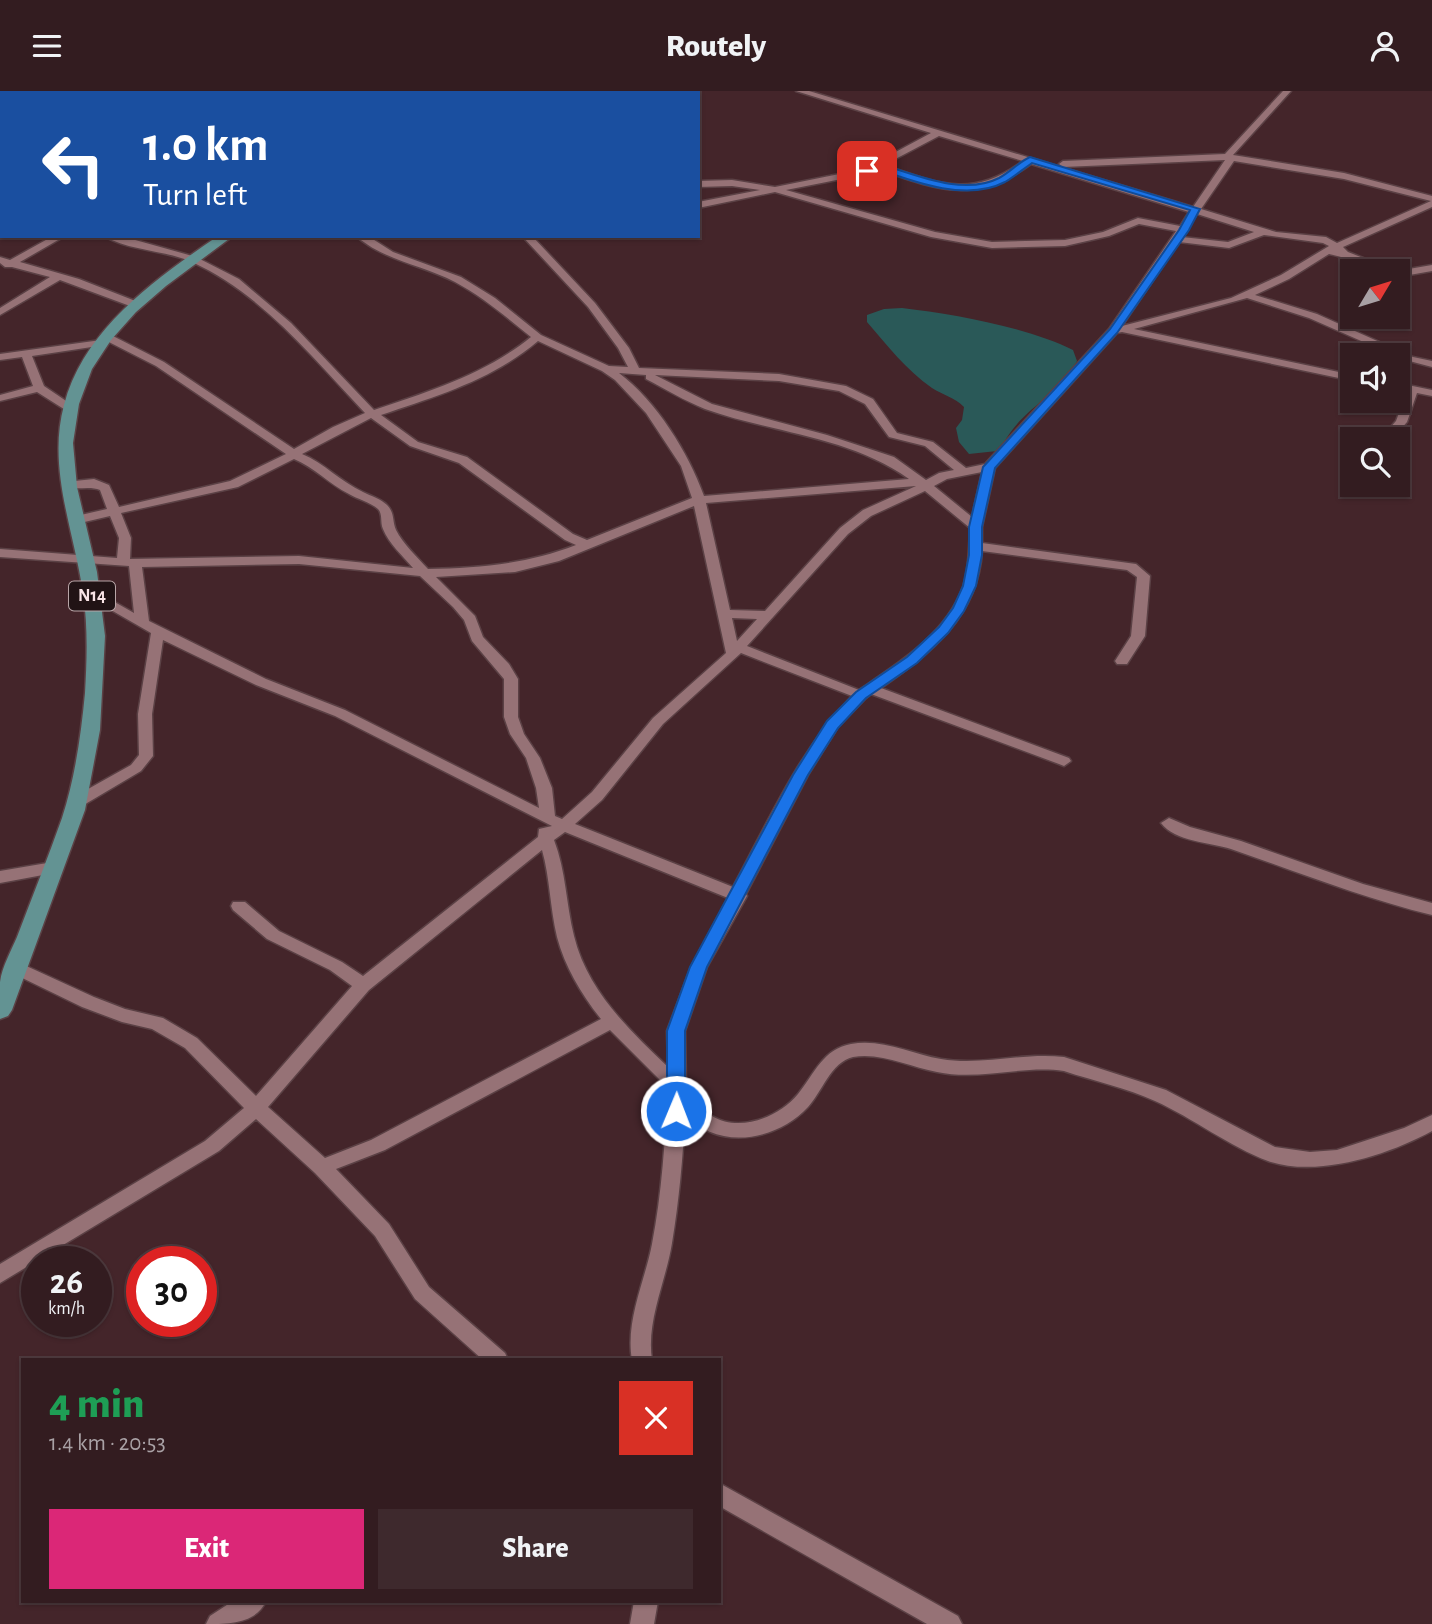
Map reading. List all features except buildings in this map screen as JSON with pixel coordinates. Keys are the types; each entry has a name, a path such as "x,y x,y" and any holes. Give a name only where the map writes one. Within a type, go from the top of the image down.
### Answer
{"main road":[{"name":"N14","path":"0,1010 10,975 77,802 88,740 96,658 92,596 69,485 65,454 67,420 84,375 103,340 134,304 224,238"}],"street":[{"path":"800,91 1264,231 1326,240 1336,249 1361,259"},
{"path":"642,1358 640,1347 648,1298 662,1245 674,1149 676,1031 699,967 801,775 833,725 866,692 912,660 943,630 959,608 970,586 976,546 975,527 989,467 1118,330 1229,157 1287,91"},
{"path":"700,205 856,173 877,166 938,133"},
{"path":"1044,164 1087,165 1229,157 1344,176 1432,199"},
{"path":"877,166 929,184 979,186 1000,181 1030,160"},
{"path":"700,184 732,183 773,189 933,235 992,245 1065,243 1107,234 1138,221 1181,235 1228,245 1264,231"},
{"path":"1118,330 1214,307 1246,295 1432,204"},
{"path":"0,269 56,238"},
{"path":"116,238 193,259 235,281 287,325 372,414 414,444 463,460 551,524 589,546"},
{"path":"366,238 390,254 457,279 491,300 537,337 606,369 619,378 650,411 687,466 699,500 724,614 737,651"},
{"path":"529,238 563,273 599,317 638,373 708,406 876,454 890,460 919,487 947,501 965,506 981,505"},
{"path":"0,260 59,277 134,304"},
{"path":"1410,272 1432,268"},
{"path":"0,312 59,277"},
{"path":"1246,295 1313,316 1368,343"},
{"path":"1118,330 1340,374"},
{"path":"76,520 185,493 234,484 296,456 327,433 470,379 498,364 537,337"},
{"path":"0,358 103,340 160,364 296,456 311,462 333,480 381,505 387,513 388,527 394,537 424,573 458,604 470,619 477,638 504,667 511,679 511,717 544,788 549,820 547,839 566,941 583,978 621,1035 677,1089 705,1122 725,1130 752,1130 776,1120 800,1105 830,1063 847,1051 866,1050 950,1067 1049,1062 1064,1064 1160,1095 1272,1154 1310,1160 1337,1158 1410,1134 1432,1122"},
{"path":"26,354 39,388 71,409"},
{"path":"1410,362 1432,364"},
{"path":"606,369 638,373 768,377 836,386 864,398 877,412 885,430 906,440 929,445 962,471"},
{"path":"0,398 39,388"},
{"path":"1410,388 1432,393"},
{"path":"1397,427 1413,389"},
{"path":"549,820 597,796 658,722 737,651 844,531 867,513 943,476 989,467"},
{"path":"69,485 85,482 102,485 125,538 142,622"},
{"path":"0,553 86,561 299,560 424,573 480,572 515,568 554,558 699,500 919,487"},
{"path":"947,501 975,527"},
{"path":"551,524 554,558"},
{"path":"976,546 1120,565 1139,572 1144,576 1138,636 1122,661"},
{"path":"92,596 261,683 340,713 549,820 739,896"},
{"path":"724,614 769,615"},
{"path":"77,802 136,768 146,756 145,714 158,631"},
{"path":"737,651 866,692 1064,761"},
{"path":"0,1274 212,1146 256,1108 363,985 508,867 547,839 549,820"},
{"path":"1169,823 1199,836 1231,843 1337,881 1432,909"},
{"path":"0,877 27,870 53,868"},
{"path":"239,907 273,935 335,966 363,985"},
{"path":"10,975 122,1015 157,1023 191,1043 256,1108 322,1167 382,1230 422,1293 496,1358"},
{"path":"322,1167 378,1145 612,1021"},
{"path":"721,1496 950,1624"},
{"path":"218,1624 252,1603"},
{"path":"642,1624 646,1603"}],"water":[{"path":"902,308 1012,328 1073,350 1077,361 1062,382 1021,420 997,451 969,454 959,442 956,428 962,420 964,407 932,388 914,373 867,322 867,315 884,309"}],"route":[{"path":"676,1111 676,1031 699,967 801,775 833,725 861,695 912,660 943,630 959,608 970,586 975,555 975,527 989,477 989,467 1113,331 1184,230 1195,209 1030,160 1000,181 979,186 929,184 877,166 867,171"}]}
